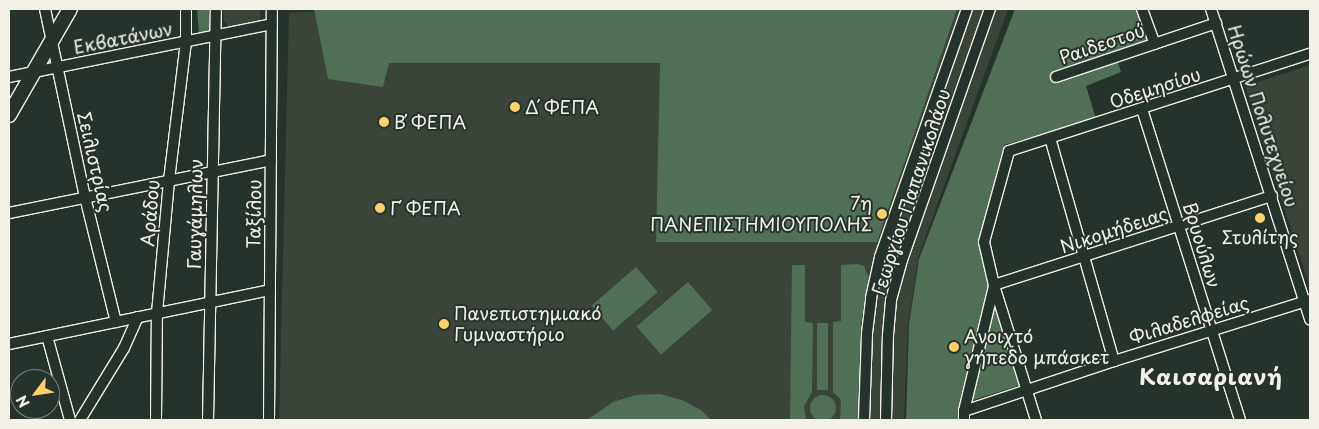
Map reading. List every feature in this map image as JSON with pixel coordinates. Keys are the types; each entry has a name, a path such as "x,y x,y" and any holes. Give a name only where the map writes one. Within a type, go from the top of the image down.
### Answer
{"street":[{"name":"Σειλιστρίας","path":"45,9 85,197 116,322"},
{"path":"9,115 70,9"},
{"name":"Αράδου","path":"156,420 157,313 169,180 186,42 186,9"},
{"name":"Γαυγάμηλων","path":"208,420 216,9"},
{"name":"Ταξίλου","path":"269,420 272,9"},
{"name":"Γεωργίου Παπανικολάου","path":"864,420 867,333 871,298 880,257 967,9"},
{"name":"Γεωργίου Παπανικολάου","path":"886,420 888,335 891,300 902,260 990,9"},
{"path":"1142,9 1155,44"},
{"name":"Ηρώων Πολυτεχνείου","path":"1211,9 1307,301 1310,320"},
{"name":"Ραιδεστού","path":"1056,77 1216,23"},
{"name":"Εκβατάνων","path":"9,77 272,24"},
{"name":"Οδεμησίου","path":"994,285 984,242 1009,151 1310,54"},
{"name":"Βρυούλων","path":"1142,109 1240,420"},
{"path":"1050,138 1114,361"},
{"path":"9,212 271,160"},
{"name":"Νικομήδειας","path":"994,285 1272,196"},
{"path":"994,285 1036,420"},
{"path":"964,416 994,285"},
{"path":"9,344 269,290"},
{"name":"Φιλαδελφείας","path":"964,416 1026,390 1307,301"},
{"path":"80,420 124,348 138,317"},
{"path":"47,336 70,420"}],"shaded area":[{"path":"223,9 260,9 261,22 230,28 224,21"},
{"path":"370,9 1008,9 918,258 908,325 904,420 279,420 289,13"},
{"path":"1310,65 1310,288 1245,86"}],"green space":[{"path":"197,9 209,9 209,31 199,33"},
{"path":"314,9 957,9 877,242 656,242 660,63 389,63 383,87 328,79"},
{"path":"1015,9 1139,9 1150,40 1115,53 1121,72 1086,86 1096,119 1004,145 979,242 1020,385 961,404 960,420 906,420 909,324 919,259"},
{"path":"857,264 864,266 869,278 861,322 858,420 840,420 841,400 833,392 833,322 841,321 841,265"},
{"path":"792,265 805,265 805,322 813,323 812,392 804,406 806,420 790,420"},
{"path":"636,267 658,292 613,331 591,306"},
{"path":"688,282 712,310 661,355 637,327"},
{"path":"817,323 828,323 828,390 817,390"},
{"path":"660,394 682,400 701,410 711,420 587,420 613,402 636,395"},
{"path":"823,395 832,399 836,408 832,417 823,421 814,417 810,408 814,399"}],"place":[{"name":"Δ΄ ΦΕΠΑ","path":"515,107"},
{"name":"Β΄ ΦΕΠΑ","path":"384,122"},
{"name":"Γ΄ ΦΕΠΑ","path":"380,208"},
{"name":"7η ΠΑΝΕΠΙΣΤΗΜΙΟΥΠΟΛΗΣ","path":"882,214"},
{"name":"Στυλίτης","path":"1260,218"},
{"name":"Πανεπιστημιακό Γυμναστήριο","path":"444,324"},
{"name":"Ανοιχτό γήπεδο μπάσκετ","path":"954,347"}],"district":[{"name":"Καισαριανή","path":"1211,376"}]}
